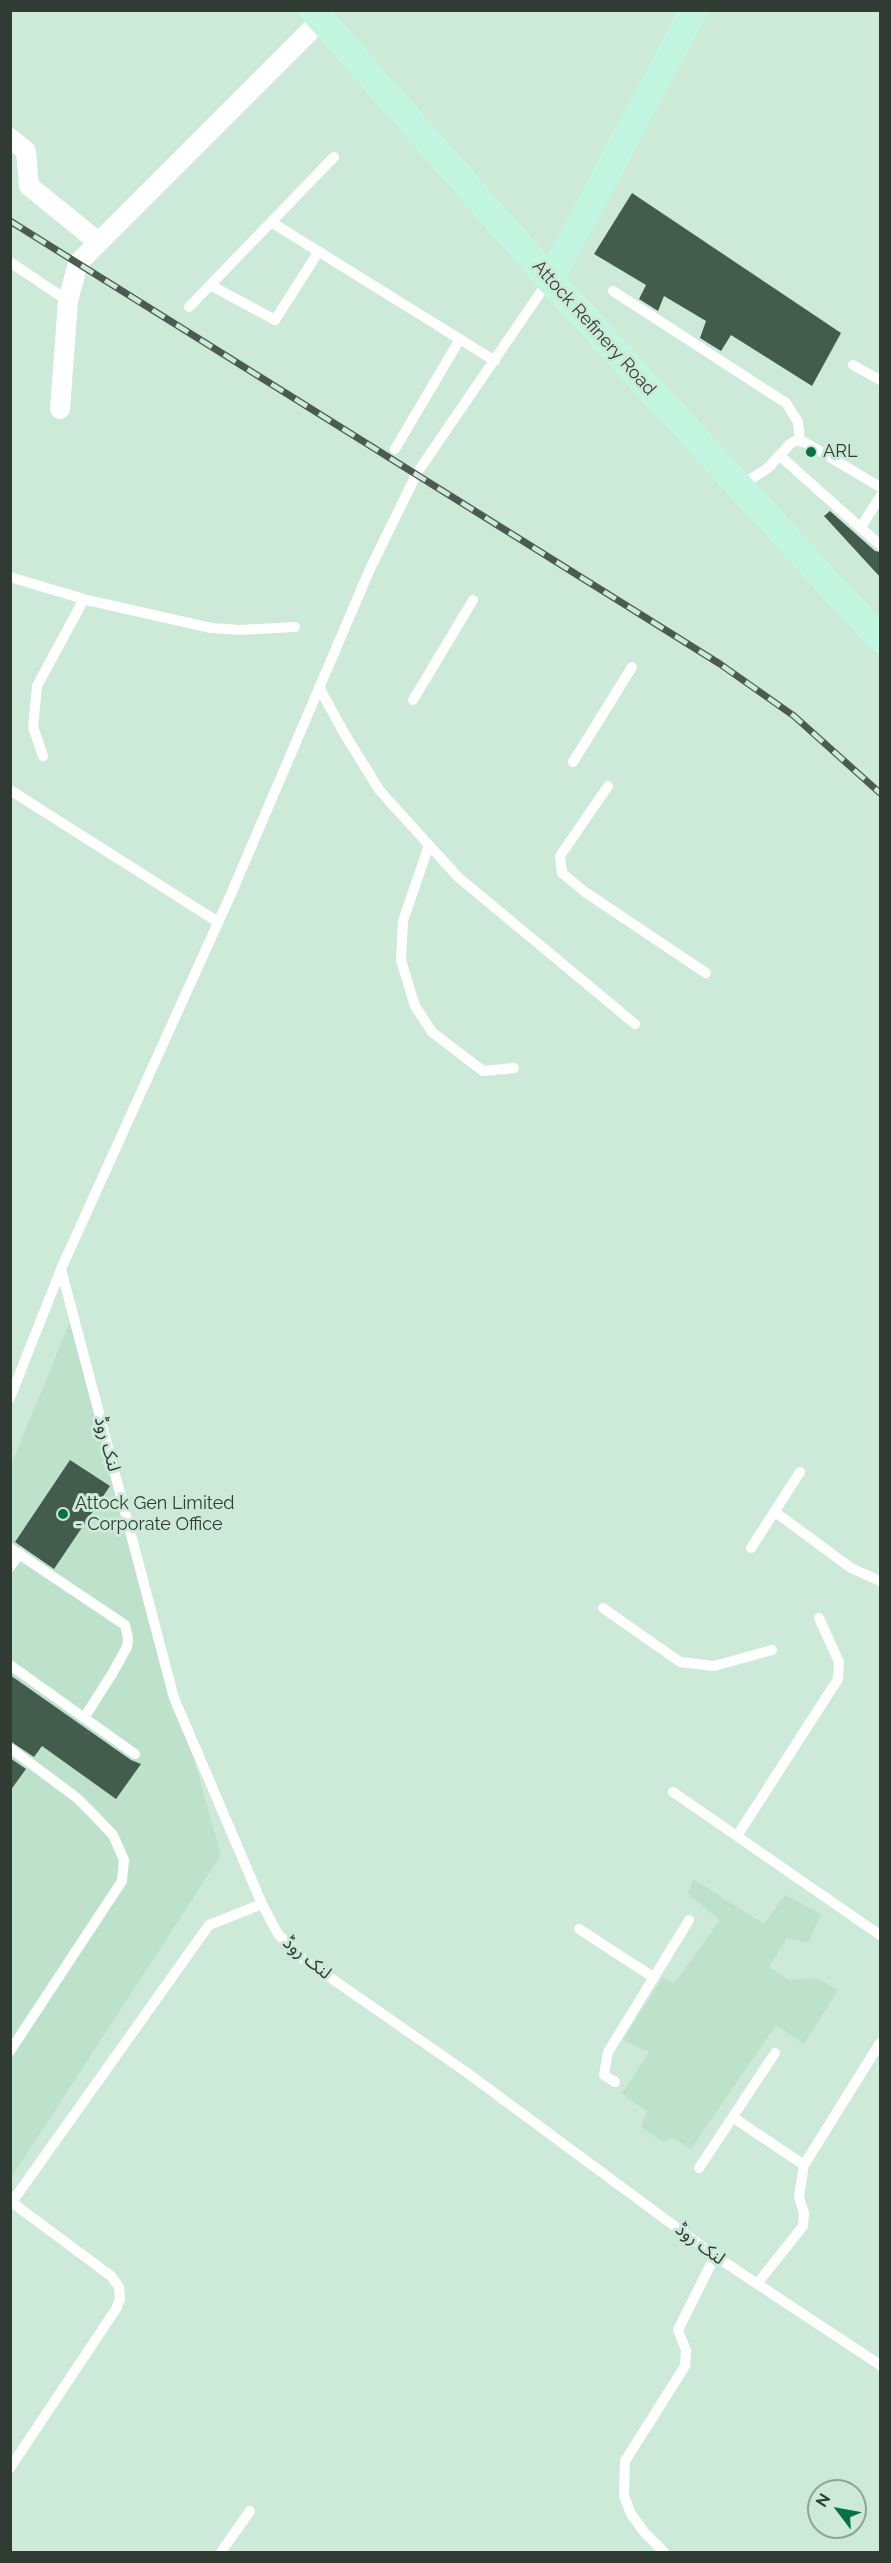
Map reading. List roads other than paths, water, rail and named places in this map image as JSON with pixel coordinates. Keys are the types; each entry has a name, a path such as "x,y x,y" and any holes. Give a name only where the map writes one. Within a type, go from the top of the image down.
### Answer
{"street":[{"path":"550,280 694,10"},
{"path":"60,409 68,301 78,263 317,15"},
{"name":"Attock Refinery Road","path":"317,15 550,280 880,639"},
{"path":"10,138 26,151 29,186 97,241"}],"lane":[{"path":"189,307 334,157"},
{"path":"271,222 495,361"},
{"path":"210,285 275,320 319,251"},
{"path":"10,262 68,301"},
{"path":"10,1398 61,1269 218,922 370,569 417,473 550,280"},
{"path":"613,291 786,403 798,422 800,440"},
{"path":"395,449 460,339"},
{"path":"853,365 880,380"},
{"path":"739,486 768,468 790,444 800,440"},
{"path":"800,440 880,487"},
{"path":"779,455 880,545"},
{"path":"861,527 880,497"},
{"path":"10,577 84,599 211,628 240,630 295,627"},
{"path":"43,756 33,727 37,686 84,599"},
{"path":"413,700 473,600"},
{"path":"573,762 632,667"},
{"path":"319,687 380,791 458,877 635,1024"},
{"path":"608,786 560,856 562,873 585,892 706,973"},
{"path":"10,790 218,922"},
{"path":"429,845 403,921 400,960 415,1006 432,1032 483,1071 514,1068"},
{"name":"لنک روڈ","path":"61,1269 174,1698 262,1904 278,1934 302,1958 466,2072 715,2256 880,2365"},
{"path":"751,1548 800,1472"},
{"path":"775,1512 851,1568 880,1581"},
{"path":"10,1568 15,1551 125,1625 127,1647 84,1718"},
{"path":"603,1608 681,1662 714,1666 772,1650"},
{"path":"736,1836 838,1679 839,1662 819,1618"},
{"path":"10,1665 135,1754"},
{"path":"10,1748 77,1798 113,1835 124,1860 122,1881 10,2051"},
{"path":"673,1792 880,1935"},
{"path":"10,2468 116,2309 120,2299 119,2287 111,2276 11,2201 209,1925 262,1904"},
{"path":"615,2082 604,2075 608,2052 689,1920"},
{"path":"579,1929 653,1977"},
{"path":"757,2284 803,2226 804,2212 799,2198 804,2165 880,2043"},
{"path":"699,2168 775,2054"},
{"path":"734,2118 804,2165"},
{"path":"664,2553 631,2514 624,2496 625,2461 685,2366 686,2350 678,2330 715,2256"},
{"path":"221,2553 249,2511"}],"railway":[{"path":"10,221 720,664 794,716 880,793"}],"place":[{"name":"ARL","path":"811,452"},
{"name":"Attock Gen Limited - Corporate Office","path":"63,1514"}]}
